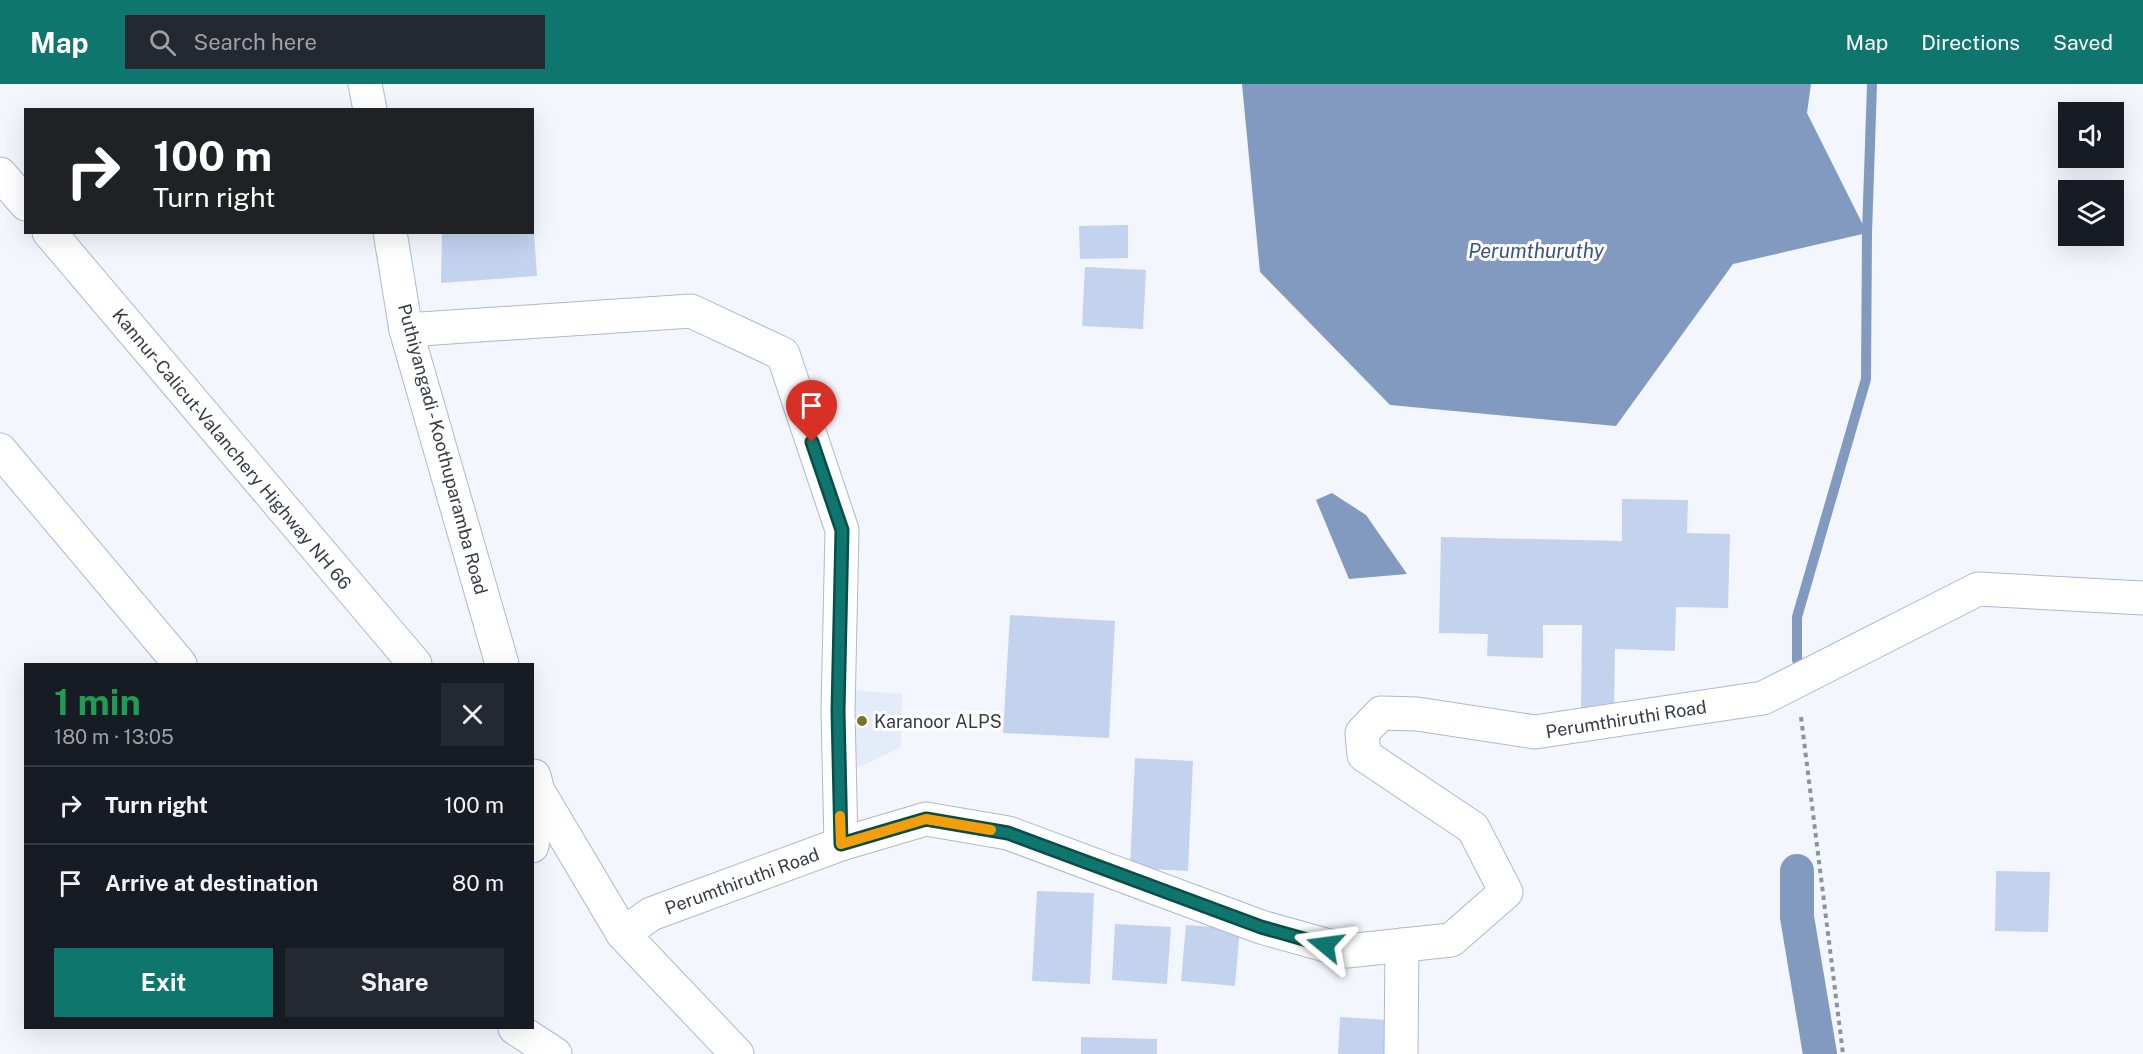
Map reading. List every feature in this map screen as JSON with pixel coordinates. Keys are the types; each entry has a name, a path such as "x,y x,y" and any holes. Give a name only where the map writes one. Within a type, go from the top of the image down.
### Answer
{"main road":[{"path":"365,84 370,108"},
{"path":"0,174 24,202"},
{"name":"Kannur-Calicut-Valanchery Highway NH 66","path":"52,234 414,663"},
{"name":"Puthiyangadi - Koothuparamba Road","path":"390,234 406,330 502,663"},
{"path":"406,330 691,311 783,354 842,530 838,711 841,844"},
{"path":"0,450 179,663"},
{"name":"Perumthiruthi Road","path":"623,934 651,914 841,844 926,819 1008,833 1261,927 1347,951 1451,940 1506,892 1473,828 1364,755 1362,733 1381,713 1417,714 1535,732 1763,698 1978,589 2143,598"},
{"path":"534,782 623,934 737,1054"},
{"path":"1401,1054 1402,945"},
{"path":"515,1029 524,1054"},
{"path":"517,1029 555,1054"}],"path":[{"path":"1798,681 1843,1054"}],"shaded area":[{"name":"Karanoor ALPS","path":"823,688 902,694 901,747 862,766 822,761"}],"water":[{"name":"Perumthuruthy","path":"1242,84 1811,84 1807,113 1867,233 1733,264 1616,426 1390,405 1260,272"},
{"path":"1332,493 1366,515 1407,574 1349,579 1316,500"}],"building":[{"path":"1128,225 1128,258 1080,259 1079,226"},
{"path":"534,232 537,276 441,283 442,234 534,234"},
{"path":"1085,267 1146,270 1143,329 1082,326"},
{"path":"1622,499 1688,500 1687,533 1730,534 1728,608 1676,607 1675,651 1615,649 1614,710 1581,710 1582,625 1543,625 1543,658 1487,656 1488,634 1439,633 1441,537 1622,541"},
{"path":"1010,615 1115,621 1109,738 1003,733"},
{"path":"1135,758 1193,761 1188,871 1130,868"},
{"path":"1996,871 2050,872 2048,932 1995,931"},
{"path":"1037,891 1094,893 1090,984 1032,981"},
{"path":"1115,924 1171,927 1167,984 1112,980"},
{"path":"1186,925 1240,929 1235,986 1181,981"},
{"path":"1340,1017 1403,1021 1400,1054 1338,1054"},
{"path":"1081,1037 1157,1039 1157,1054 1081,1054"}],"waterway":[{"path":"1797,660 1797,617 1866,379 1867,233 1872,84"},
{"path":"1797,871 1797,917 1820,1054"}],"slow traffic":[{"path":"840,816 841,844 926,819 991,830"}],"place":[{"name":"Karanoor ALPS","path":"862,721"}],"route":[{"path":"812,442 842,530 838,711 841,844 926,819 1008,833 1261,927 1325,945"}]}
